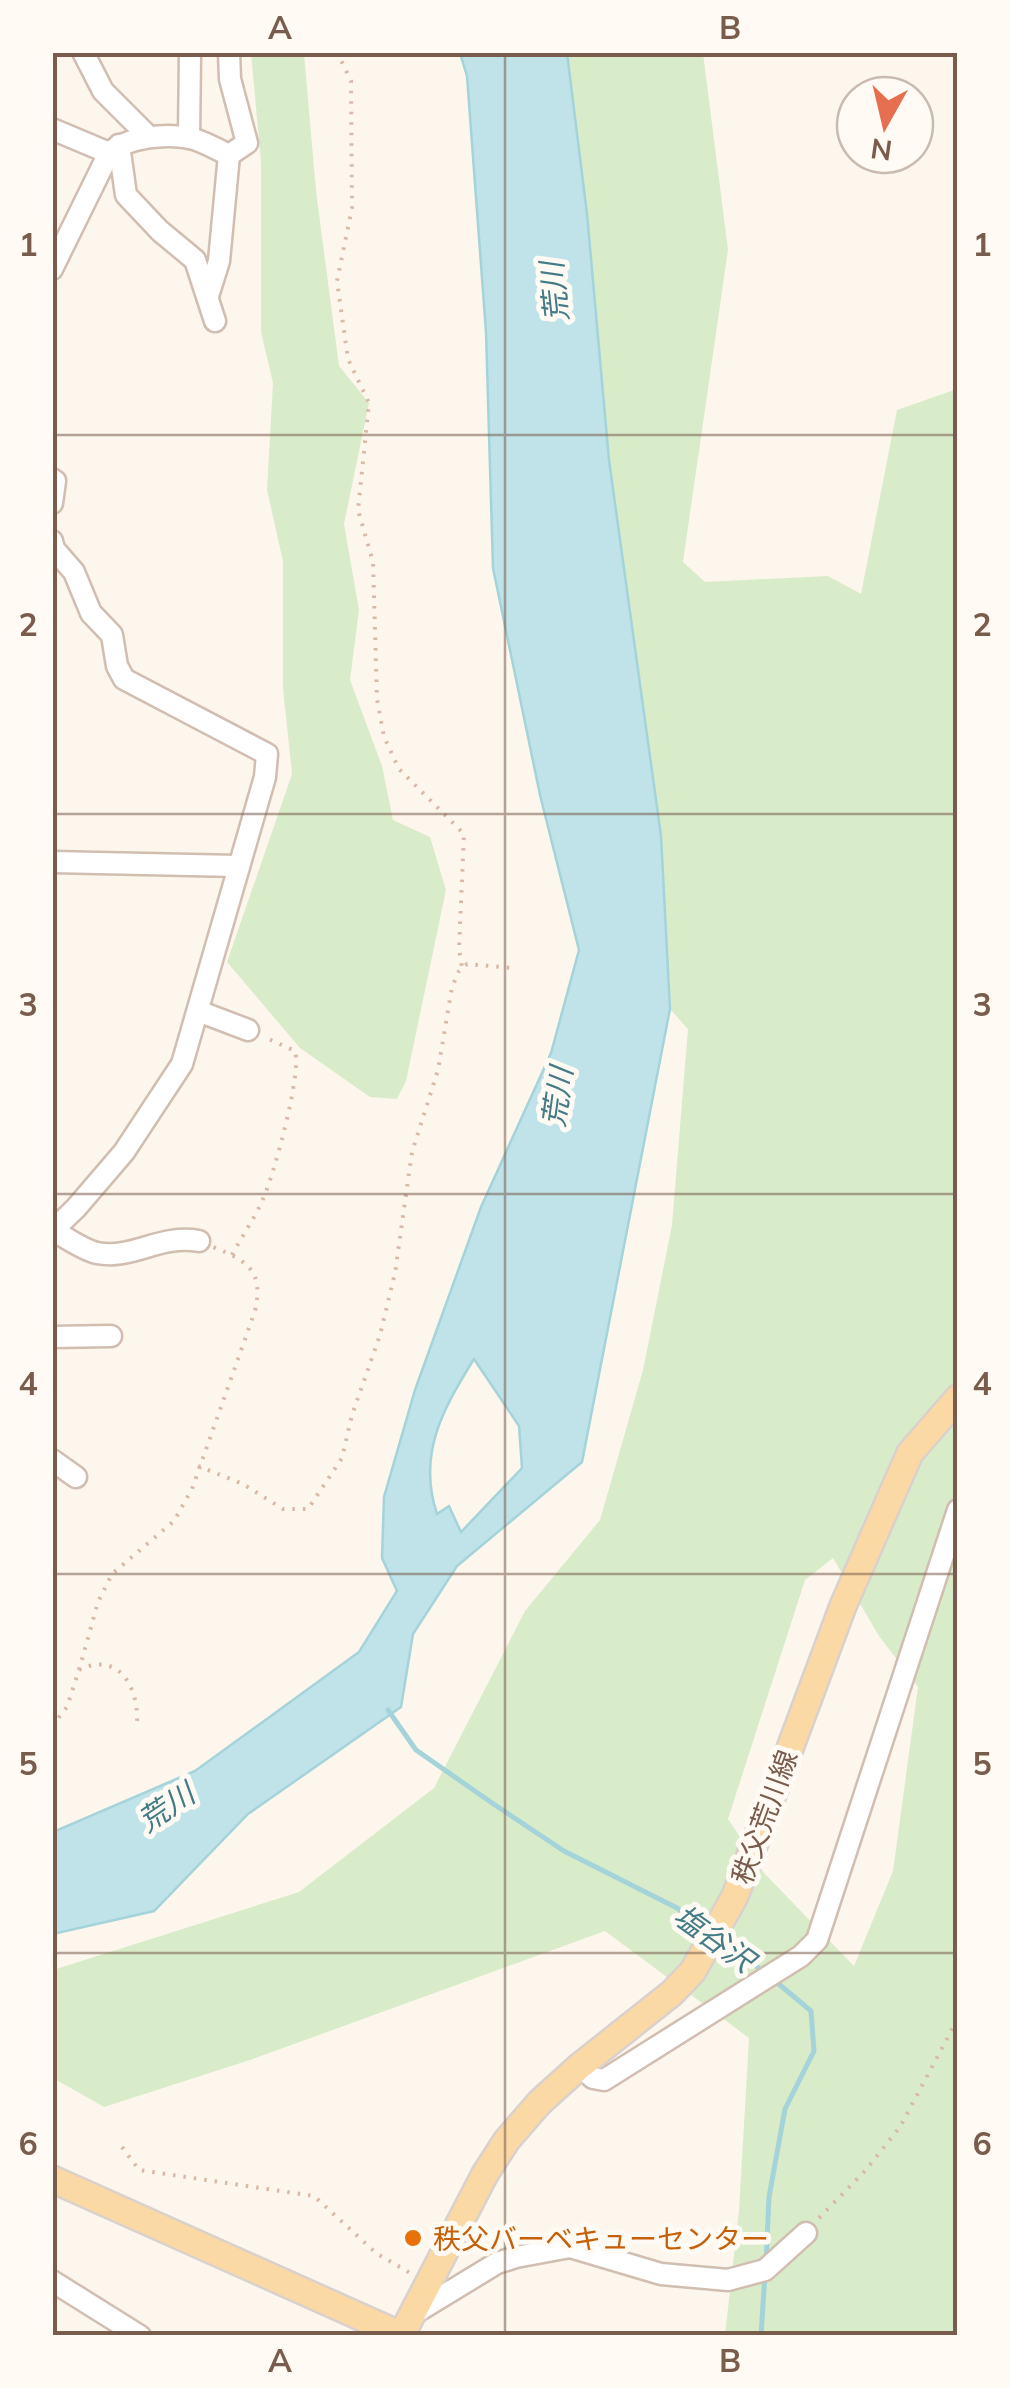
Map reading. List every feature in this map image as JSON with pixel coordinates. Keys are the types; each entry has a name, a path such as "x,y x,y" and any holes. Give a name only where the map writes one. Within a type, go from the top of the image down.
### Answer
{"main road":[{"name":"秩父荒川線","path":"406,2326 506,2140 540,2102 672,1994 693,1971 735,1896 843,1606 910,1453 958,1398"},
{"path":"52,2179 406,2326"}],"street":[{"path":"82,52 103,91 149,138"},
{"path":"188,138 190,52"},
{"path":"229,52 230,78 246,144 229,154"},
{"path":"52,129 114,149 149,138 188,138 229,154"},
{"path":"52,269 61,226 114,149"},
{"path":"114,149 126,195 194,260 215,321"},
{"path":"208,296 220,262 220,224 229,154"},
{"path":"52,479 52,502"},
{"path":"52,541 74,572 91,613 112,635 117,666 124,680 266,754 265,776 182,1064 124,1152 54,1231 96,1253 125,1254 181,1238 200,1242"},
{"path":"52,862 237,866"},
{"path":"198,1012 248,1030"},
{"path":"52,1338 112,1336"},
{"path":"52,1460 76,1476"},
{"path":"580,2066 593,2078 604,2080 801,1956 817,1940 958,1510"},
{"path":"406,2326 497,2263 516,2257 570,2248 661,2274 728,2280 765,2270 806,2232"},
{"path":"52,2280 140,2336"}],"path":[{"path":"337,52 350,81 352,208 337,281 348,359 369,404 358,510 373,562 377,698 384,737 399,769 464,834 459,948 462,968"},
{"path":"198,1466 243,1484 284,1509 308,1509 342,1458 396,1273 412,1152 438,1070 452,987 467,964 513,968"},
{"path":"232,1254 265,1196 298,1060 295,1051 248,1030"},
{"path":"52,1726 67,1706 98,1602 112,1574 174,1521 192,1489 256,1311 260,1288 254,1272 232,1254 200,1242"},
{"path":"79,1670 92,1664 114,1667 129,1682 138,1704 137,1724"},
{"path":"806,2232 866,2171 900,2127 958,2018"},
{"path":"122,2147 139,2170 314,2196 376,2253 427,2284"}],"green space":[{"path":"251,53 304,53 316,191 339,366 369,403 344,524 359,610 350,680 382,766 393,820 430,837 446,890 406,1081 397,1099 370,1097 300,1048 227,962 292,774 283,688 283,561 267,490 273,383 261,332 261,162"},
{"path":"567,53 703,53 728,250 683,562 705,582 828,576 861,594 897,410 957,389 957,2335 725,2335 739,2211 749,2038 605,1931 250,2060 104,2107 53,2078 53,1970 299,1892 434,1788 525,1611 600,1520 643,1370 672,1225 688,1029 670,1009 661,836 609,460 587,214","holes":["833,1558 879,1636 918,1687 893,1871 854,1966 764,1873 728,1819 805,1580"]}],"water":[{"name":"荒川","path":"460,53 567,53 587,214 609,460 661,836 670,1009 582,1462 457,1566 413,1634 401,1707 248,1814 154,1911 53,1934 53,1832 195,1771 359,1652 397,1591 382,1558 384,1497 415,1390 481,1207 551,1053 579,950 540,795 493,568 486,332 467,76","holes":["474,1359 519,1426 522,1468 461,1532 449,1506 437,1514 430,1472 443,1414"]}],"waterway":[{"name":"塩谷沢","path":"388,1710 416,1750 495,1805 564,1851 677,1908 705,1928"},
{"name":"塩谷沢","path":"719,1937 765,1973"},
{"name":"塩谷沢","path":"766,2263 769,2197 785,2109 814,2051 811,2011 774,1980"},
{"name":"塩谷沢","path":"761,2336 765,2274"}],"place":[{"name":"秩父バーベキューセンター","path":"413,2238"}]}
